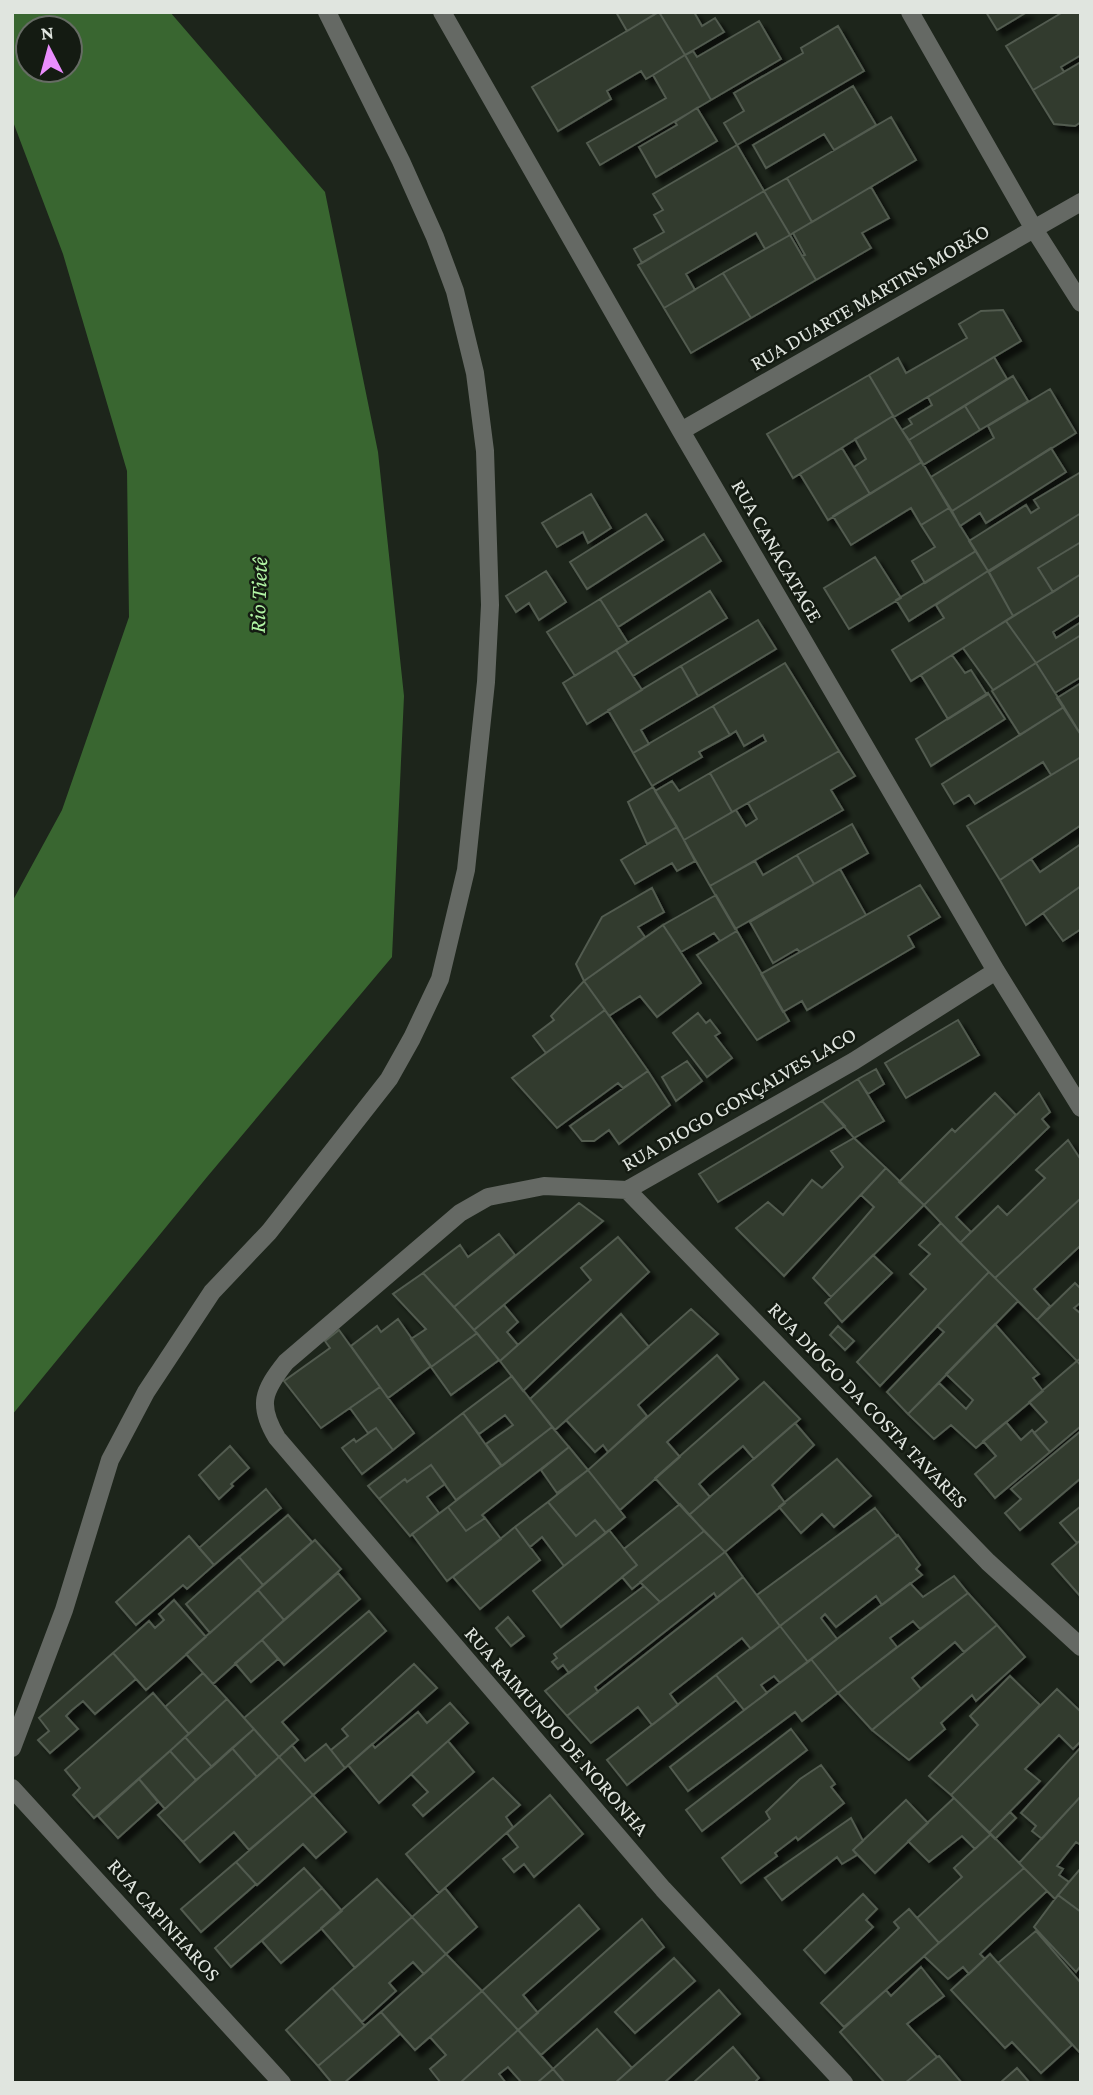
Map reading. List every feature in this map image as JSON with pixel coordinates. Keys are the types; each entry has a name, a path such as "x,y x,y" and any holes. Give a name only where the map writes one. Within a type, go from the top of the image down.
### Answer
{"street":[{"path":"12,1748 64,1610 110,1460 146,1392 212,1292 269,1232 388,1079 412,1038 440,979 466,870 486,682 490,606 485,451 475,373 455,291 435,237 401,161 327,12"},
{"name":"RUA CANACATAGE","path":"442,12 681,430 996,971 1081,1108"},
{"path":"910,12 1034,229 1081,303"},
{"name":"RUA DUARTE MARTINS MORÃO","path":"681,430 1081,202"},
{"name":"RUA DIOGO GONÇALVES LACO","path":"265,1392 286,1362 460,1213 488,1197 544,1186 627,1190 854,1061 996,971"},
{"name":"RUA DIOGO DA COSTA TAVARES","path":"627,1190 988,1562 1081,1647"},
{"name":"RUA RAIMUNDO DE NORONHA","path":"265,1392 267,1422 277,1438 663,1889 844,2083"},
{"name":"RUA CAPINHAROS","path":"12,1788 282,2083"}],"water":[{"name":"Rio Tietê","path":"12,12 170,12 325,192 378,452 404,696 392,957 12,1415 12,902 62,810 129,617 127,471 63,254 12,119"}],"building":[{"path":"616,12 658,12 627,31"},
{"path":"659,12 685,55 646,79 641,71 607,91 611,99 558,131 532,87"},
{"path":"659,12 694,12 702,26 715,18 724,32 685,55"},
{"path":"986,12 1027,12 997,30"},
{"path":"1063,12 1081,12 1081,55 1061,67 1064,72 1033,90 1006,46"},
{"path":"759,21 781,59 711,100 685,55 693,51 697,57"},
{"path":"838,26 864,71 737,145 724,123 744,111 734,93 803,53 801,48"},
{"path":"685,55 711,100 600,165 587,143 666,98 653,75"},
{"path":"1081,62 1081,122 1075,126 1054,124 1033,90"},
{"path":"853,86 876,125 834,150 824,134 766,168 753,145"},
{"path":"697,108 717,141 656,177 639,147 677,125 675,122"},
{"path":"891,117 916,160 812,222 787,178"},
{"path":"737,145 764,191 642,263 634,249 664,232 654,215 663,210 653,194"},
{"path":"787,178 812,222 790,235 764,191"},
{"path":"871,187 889,218 862,233 871,248 816,280 793,233"},
{"path":"764,191 790,235 765,249 756,233 686,274 695,290 664,308 638,265"},
{"path":"790,235 816,280 751,318 723,273"},
{"path":"723,273 751,318 691,353 664,308"},
{"path":"1003,310 1021,341 894,417 869,375 898,358 906,373 967,338 959,324 981,311"},
{"path":"994,357 1007,379 909,440 902,430 912,424 909,419 932,405 928,397"},
{"path":"869,375 893,416 793,478 767,434"},
{"path":"1013,376 1028,401 980,430 965,406"},
{"path":"1050,389 1076,433 952,511 931,477 994,438 988,426"},
{"path":"965,406 980,430 923,465 909,440"},
{"path":"893,416 922,462 870,494 854,467 866,459 855,439"},
{"path":"842,448 870,494 828,520 800,474"},
{"path":"1051,448 1066,472 986,523 980,513 960,526 952,511"},
{"path":"922,462 949,508 921,525 911,508 851,545 833,516"},
{"path":"1081,472 1081,513 988,571 969,541 1026,505 1031,513 1039,508 1034,500"},
{"path":"591,494 611,528 588,543 583,532 557,547 542,523"},
{"path":"949,508 976,551 925,583 912,561 935,547 921,525"},
{"path":"1081,513 1081,542 1038,568 1053,592 1013,616 989,572"},
{"path":"646,514 663,540 587,589 570,562"},
{"path":"704,534 721,561 618,627 600,599"},
{"path":"1081,542 1081,574 1053,592 1038,568"},
{"path":"976,551 988,571 909,621 896,600"},
{"path":"875,557 901,598 849,629 824,588"},
{"path":"546,571 566,602 539,620 529,603 516,612 506,596"},
{"path":"988,571 1013,616 911,681 892,650 944,618 936,605"},
{"path":"1081,574 1081,614 1053,632 1056,638 1081,622 1081,635 1036,663 1006,621"},
{"path":"710,591 727,618 633,676 616,650"},
{"path":"600,599 628,643 575,676 547,632"},
{"path":"758,620 776,649 698,696 681,666"},
{"path":"1006,621 1036,663 993,690 963,648"},
{"path":"1081,635 1081,677 1055,693 1036,663"},
{"path":"616,650 642,690 587,724 563,683"},
{"path":"952,655 965,673 971,670 987,695 948,719 921,675"},
{"path":"785,663 839,751 732,812 710,773 766,741 763,735 744,746 736,731 730,735 713,706"},
{"path":"1036,663 1064,707 1020,735 992,691"},
{"path":"681,666 698,696 641,730 649,744 633,753 608,710"},
{"path":"1081,683 1081,735 1057,698"},
{"path":"988,693 1005,719 931,766 916,739"},
{"path":"713,706 730,735 699,752 702,757 652,786 633,753"},
{"path":"1064,707 1081,735 1081,757 1051,775 1043,762 975,804 969,795 954,804 942,784"},
{"path":"839,751 855,776 831,790 843,810 710,886 684,840 736,810 746,826 757,819 748,803"},
{"path":"1081,757 1081,825 1000,880 967,826"},
{"path":"710,773 732,812 684,840 655,791 672,781 679,791"},
{"path":"653,787 677,827 647,844 628,802"},
{"path":"852,824 868,853 814,884 797,855"},
{"path":"677,827 695,861 677,871 672,863 635,884 621,860"},
{"path":"1081,844 1081,886 1026,925 1000,880 1031,859 1040,872"},
{"path":"797,855 814,884 735,929 710,886 755,861 763,875"},
{"path":"840,869 866,915 800,952 797,949 773,963 750,922"},
{"path":"920,885 940,917 908,936 914,947 807,1010 802,1001 783,1012 761,974"},
{"path":"1081,886 1081,929 1063,941 1043,913"},
{"path":"652,888 664,912 638,927 645,937 584,981 576,964 602,917"},
{"path":"716,895 737,931 720,941 714,933 681,952 663,925"},
{"path":"663,925 701,983 657,1017 640,996 609,1016 584,981"},
{"path":"737,931 789,1021 757,1040 697,955"},
{"path":"584,981 605,1010 546,1053 533,1036 554,1020 551,1016"},
{"path":"605,1010 648,1071 623,1088 618,1083 557,1128 512,1078"},
{"path":"698,1013 706,1023 710,1020 720,1033 715,1036 732,1058 707,1077 673,1033"},
{"path":"958,1020 979,1055 906,1098 885,1063"},
{"path":"687,1061 702,1081 676,1101 662,1077"},
{"path":"876,1069 884,1084 868,1094 858,1079"},
{"path":"648,1071 670,1105 619,1144 609,1130 594,1141 582,1141 570,1126"},
{"path":"858,1079 884,1121 854,1138 822,1101"},
{"path":"995,1093 1016,1115 924,1205 899,1182 952,1129 955,1132"},
{"path":"1039,1093 1050,1112 1042,1119 1049,1127 956,1217 971,1232 960,1243 924,1205"},
{"path":"822,1101 845,1126 718,1202 699,1174"},
{"path":"854,1138 886,1168 784,1276 736,1228 768,1202 783,1215 812,1180 822,1188 843,1167 831,1151"},
{"path":"1068,1140 1081,1160 1081,1198 995,1278 960,1243 998,1206 1007,1215 1045,1178 1036,1170"},
{"path":"886,1168 924,1205 831,1297 813,1278 874,1207 861,1195"},
{"path":"1081,1198 1081,1245 1034,1289 1050,1306 1037,1320 995,1278"},
{"path":"579,1203 603,1221 474,1330 454,1307"},
{"path":"941,1223 989,1272 880,1386 857,1362 926,1289 910,1274 930,1254 919,1245"},
{"path":"499,1234 515,1255 454,1307 423,1273 460,1245 468,1257"},
{"path":"618,1237 649,1272 523,1391 500,1361 591,1280 581,1268"},
{"path":"873,1255 892,1273 842,1322 825,1303"},
{"path":"989,1272 1018,1301 908,1414 887,1392 944,1332 937,1326"},
{"path":"423,1273 477,1333 431,1367 411,1339 426,1329 393,1294"},
{"path":"1075,1283 1081,1289 1081,1304 1074,1308 1081,1314 1081,1358 1077,1361 1037,1320"},
{"path":"504,1305 518,1322 507,1332 518,1345 500,1361 474,1330"},
{"path":"691,1309 718,1334 638,1405 647,1416 608,1452 603,1445 595,1452 566,1420"},
{"path":"621,1314 649,1347 555,1430 530,1399"},
{"path":"398,1319 431,1366 388,1398 351,1346 377,1326 381,1332"},
{"path":"995,1324 1039,1374 1033,1378 1043,1391 976,1448 951,1425 934,1439 908,1414 939,1383 966,1409 973,1400 946,1374"},
{"path":"838,1326 854,1341 845,1350 830,1335"},
{"path":"339,1330 380,1387 321,1428 284,1381 330,1348 325,1341"},
{"path":"477,1333 499,1360 451,1395 431,1367"},
{"path":"717,1355 738,1379 667,1442 680,1457 620,1510 588,1470"},
{"path":"1077,1361 1081,1366 1081,1426 1050,1452 1034,1433 1047,1422 1029,1402"},
{"path":"512,1376 552,1427 502,1466 486,1444 513,1425 505,1415 479,1434 463,1413"},
{"path":"764,1382 800,1419 754,1459 743,1446 709,1475 699,1484 710,1497 689,1515 655,1478"},
{"path":"380,1387 414,1433 393,1450 376,1428 368,1433 350,1408"},
{"path":"463,1413 501,1466 456,1500 431,1465 407,1482 405,1479 379,1499 368,1486"},
{"path":"1006,1422 1021,1440 1032,1430 1050,1452 995,1498 975,1474 996,1456 983,1441"},
{"path":"795,1423 814,1445 772,1485 785,1503 725,1552 689,1515"},
{"path":"552,1427 569,1447 482,1515 485,1518 466,1531 448,1507"},
{"path":"376,1428 393,1450 362,1474 342,1448"},
{"path":"1081,1431 1081,1478 1020,1530 1005,1513 1021,1499 1011,1489"},
{"path":"230,1446 249,1468 219,1499 199,1475"},
{"path":"569,1447 588,1470 557,1493 541,1470"},
{"path":"837,1459 871,1496 834,1527 822,1514 801,1533 779,1507"},
{"path":"431,1465 445,1484 427,1497 439,1513 410,1536 379,1499 405,1479 407,1482"},
{"path":"588,1470 625,1517 606,1533 595,1520 576,1536 548,1502"},
{"path":"266,1489 281,1508 214,1565 199,1548"},
{"path":"548,1502 576,1536 595,1520 606,1533 564,1566 542,1537 530,1547 515,1527"},
{"path":"680,1504 704,1531 632,1589 622,1577 637,1565 624,1549"},
{"path":"1081,1506 1081,1540 1077,1543 1060,1523"},
{"path":"448,1507 466,1531 485,1518 501,1539 447,1581 412,1534"},
{"path":"875,1508 897,1536 780,1626 757,1595"},
{"path":"288,1515 312,1542 263,1585 239,1557"},
{"path":"515,1527 540,1560 480,1609 453,1577"},
{"path":"609,1530 637,1565 561,1627 533,1591"},
{"path":"704,1531 725,1552 660,1602 640,1582"},
{"path":"898,1535 920,1565 916,1569 922,1575 882,1605 876,1596 836,1627 825,1614 821,1618 837,1639 808,1662 780,1626"},
{"path":"189,1536 214,1565 187,1589 183,1585 136,1625 116,1602"},
{"path":"315,1540 341,1569 284,1620 258,1590"},
{"path":"1081,1540 1081,1597 1052,1564"},
{"path":"725,1552 743,1577 717,1598 714,1593 595,1687 598,1692 567,1716 545,1691"},
{"path":"239,1557 263,1585 210,1633 186,1604"},
{"path":"338,1573 360,1599 284,1665 262,1640"},
{"path":"954,1576 968,1593 920,1629 913,1621 890,1638 897,1647 838,1693 811,1659 910,1583 923,1597"},
{"path":"743,1577 780,1626 751,1649 742,1638 670,1694 678,1705 652,1725 638,1707 591,1743 567,1716"},
{"path":"644,1586 660,1602 569,1673 563,1665 558,1669 552,1662 557,1658 554,1654"},
{"path":"258,1590 284,1620 213,1684 186,1654"},
{"path":"968,1593 997,1625 964,1652 955,1642 912,1678 921,1689 872,1730 838,1693"},
{"path":"174,1600 206,1637 146,1690 113,1653 149,1621 155,1628 164,1620 159,1614"},
{"path":"369,1611 386,1631 282,1722 298,1740 279,1757 244,1718"},
{"path":"508,1617 524,1636 511,1646 496,1628"},
{"path":"997,1625 1025,1657 976,1701 972,1695 941,1723 945,1729 909,1760 872,1730"},
{"path":"780,1626 808,1662 780,1683 774,1676 761,1685 767,1693 744,1710 716,1675"},
{"path":"262,1640 278,1659 251,1682 235,1663"},
{"path":"113,1653 136,1679 95,1714 83,1701 72,1710 66,1716 78,1729 50,1753 38,1740 49,1731 39,1718"},
{"path":"811,1659 838,1693 802,1721 795,1712 688,1791 670,1767"},
{"path":"414,1664 437,1688 345,1768 331,1750 348,1736 342,1729"},
{"path":"203,1673 227,1699 189,1734 165,1707"},
{"path":"716,1675 736,1700 627,1785 607,1760"},
{"path":"1010,1676 1040,1705 951,1795 929,1776 978,1725 970,1716"},
{"path":"1057,1689 1081,1712 1081,1741 1073,1749 1059,1735 1025,1769 1040,1781 989,1833 951,1795"},
{"path":"153,1693 189,1734 94,1818 73,1795 80,1788 65,1770"},
{"path":"227,1699 254,1729 212,1767 185,1737"},
{"path":"450,1703 468,1723 379,1803 348,1765 372,1744 375,1748 418,1712 427,1723"},
{"path":"254,1729 279,1757 257,1777 232,1748"},
{"path":"791,1729 807,1750 702,1831 686,1810"},
{"path":"185,1737 212,1767 196,1780 170,1751"},
{"path":"448,1741 474,1772 423,1816 413,1805 428,1792 411,1774"},
{"path":"326,1744 345,1768 313,1795 279,1757 292,1745 305,1761"},
{"path":"1081,1747 1081,1796 1042,1839 1032,1831 1036,1826 1021,1813"},
{"path":"232,1748 257,1777 183,1842 158,1815"},
{"path":"170,1751 196,1780 165,1809 139,1779"},
{"path":"279,1757 313,1795 249,1850 234,1832 200,1862 183,1842"},
{"path":"821,1765 835,1784 831,1787 844,1803 798,1840 796,1837 775,1853 777,1856 741,1883 722,1858 770,1819 766,1812 800,1779"},
{"path":"493,1778 520,1805 506,1817 513,1827 439,1893 406,1854"},
{"path":"139,1779 158,1802 118,1838 98,1816"},
{"path":"313,1795 346,1832 316,1858 303,1844 257,1885 236,1862"},
{"path":"550,1795 583,1834 534,1877 524,1864 514,1872 503,1859 518,1847 507,1833"},
{"path":"1081,1796 1081,1845 1076,1842 1057,1866 1063,1869 1059,1875 1069,1882 1055,1899 1019,1863"},
{"path":"954,1798 991,1834 975,1849 962,1836 929,1862 908,1841"},
{"path":"906,1800 928,1823 875,1873 853,1850"},
{"path":"1010,1812 1016,1818 995,1839 989,1833"},
{"path":"851,1818 863,1841 853,1850 857,1855 842,1864 837,1857 782,1900 765,1878"},
{"path":"991,1834 1024,1868 939,1943 917,1918 962,1877 954,1868"},
{"path":"236,1862 256,1884 201,1932 181,1909"},
{"path":"304,1868 322,1888 231,1967 215,1948"},
{"path":"1024,1868 1047,1891 980,1954 985,1959 969,1974 963,1967 948,1979 924,1956"},
{"path":"1081,1868 1081,1912 1058,1895"},
{"path":"377,1879 412,1917 355,1968 321,1928"},
{"path":"322,1888 342,1911 281,1963 262,1941"},
{"path":"445,1888 477,1927 446,1954 412,1917"},
{"path":"863,1894 877,1909 866,1920 873,1927 825,1973 804,1950"},
{"path":"1058,1895 1081,1912 1081,1965 1076,1972 1034,1927"},
{"path":"579,1905 599,1929 523,1995 538,2013 518,2030 482,1991"},
{"path":"909,1909 939,1943 844,2027 821,2003 899,1928 894,1922"},
{"path":"412,1917 446,1954 424,1974 413,1962 389,1983 396,1991 362,2022 332,1988"},
{"path":"642,1919 664,1947 541,2055 518,2030"},
{"path":"1036,1931 1081,1983 1081,2054 998,1963"},
{"path":"446,1954 482,1991 415,2050 381,2012"},
{"path":"990,1954 1072,2045 1041,2073 1012,2042 1005,2048 951,1990"},
{"path":"674,1958 695,1981 635,2033 615,2012"},
{"path":"921,1967 944,1996 907,2024 937,2057 905,2083 885,2083 840,2032 886,1990 891,1996"},
{"path":"332,1988 365,2026 318,2066 286,2030"},
{"path":"719,1990 740,2014 664,2083 615,2083"},
{"path":"482,1991 518,2030 460,2083 441,2083 430,2069 446,2055 430,2037"},
{"path":"381,2012 400,2034 344,2083 332,2083 318,2066"},
{"path":"597,2029 632,2068 615,2083 565,2083 553,2069"},
{"path":"518,2030 553,2069 537,2083 522,2083 508,2067 499,2074 506,2083 460,2083"},
{"path":"733,2047 759,2078 754,2083 693,2083"},
{"path":"939,2056 962,2083 905,2083 937,2057"},
{"path":"1017,2068 1030,2083 1000,2083"},
{"path":"553,2069 565,2083 537,2083"}]}
